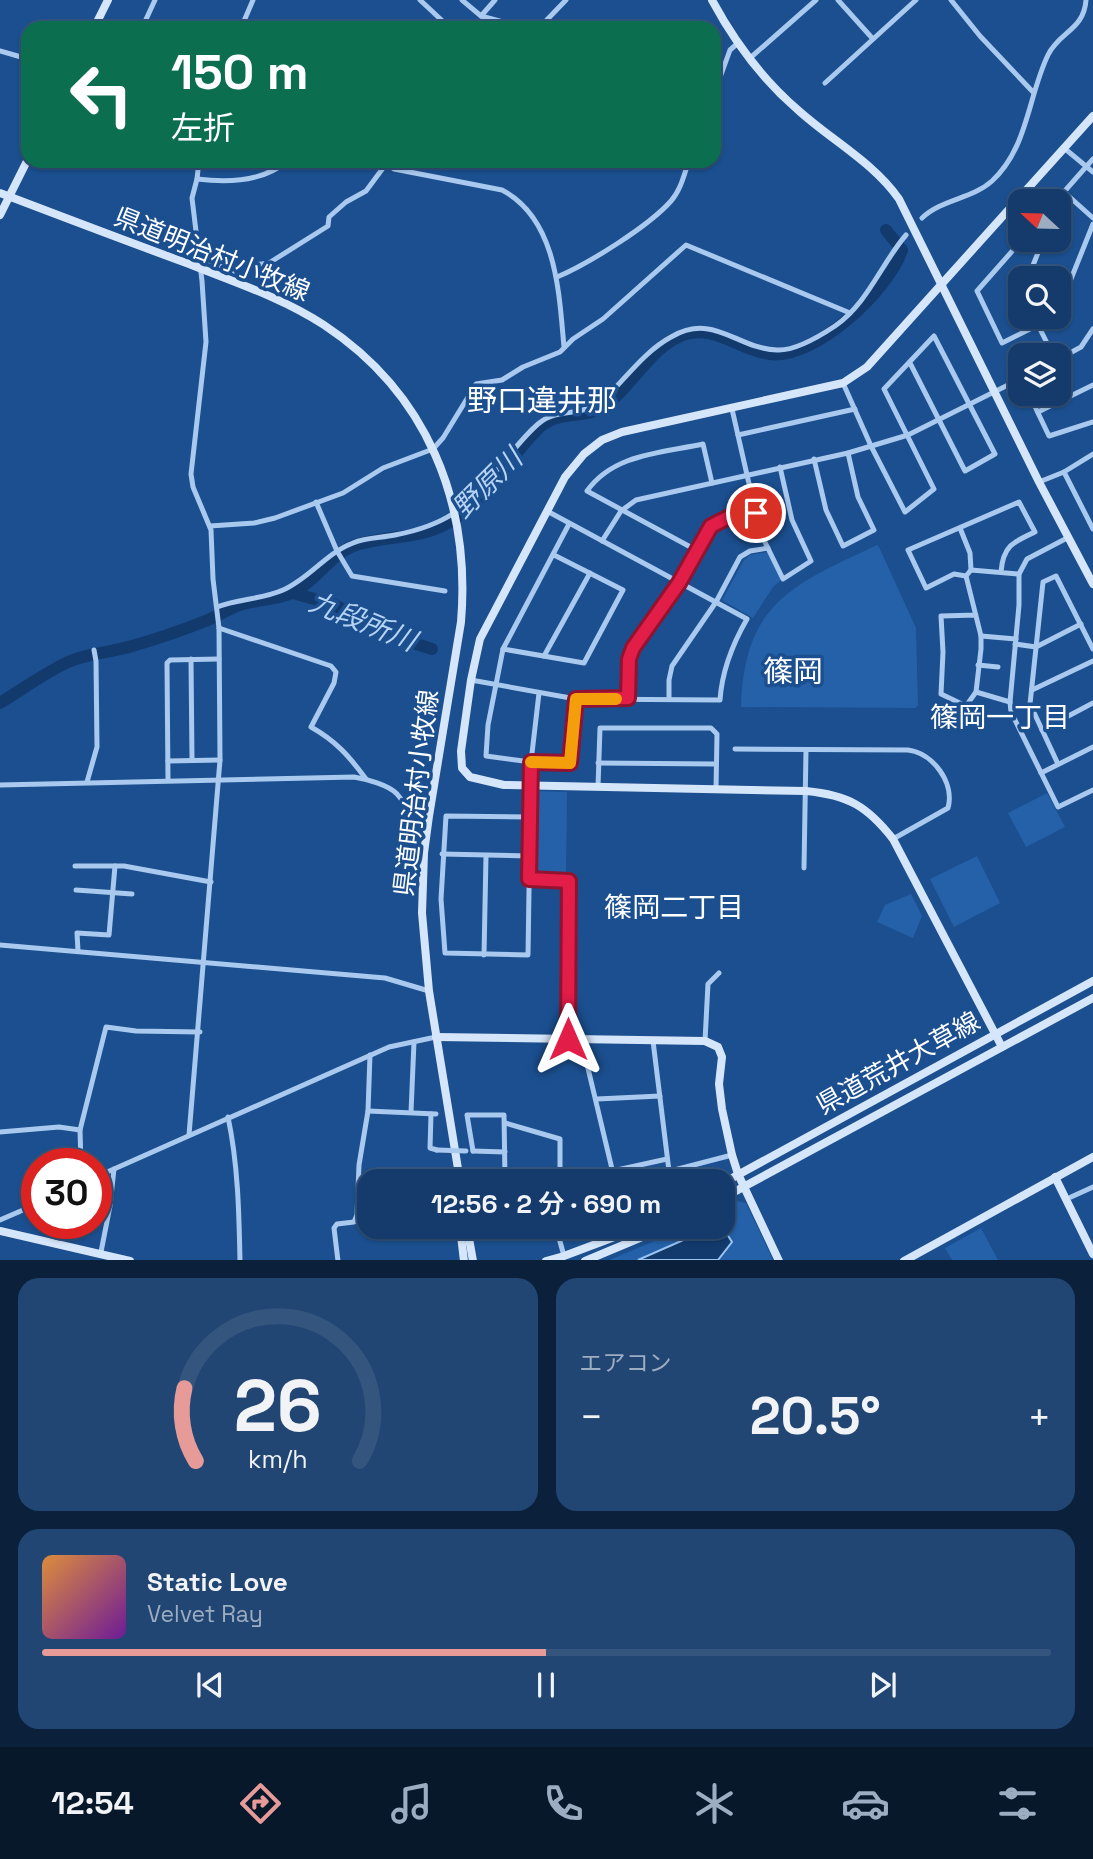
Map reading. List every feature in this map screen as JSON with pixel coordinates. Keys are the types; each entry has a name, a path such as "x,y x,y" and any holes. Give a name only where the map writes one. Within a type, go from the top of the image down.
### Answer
{"street":[{"path":"97,21 107,0"},
{"path":"145,21 155,0"},
{"path":"244,21 253,0"},
{"path":"420,0 442,21"},
{"path":"462,0 481,16 500,21"},
{"path":"481,16 495,0"},
{"path":"546,21 566,0"},
{"path":"712,0 749,59 798,110 887,182 910,219 1039,482 1093,584"},
{"path":"749,59 816,0"},
{"path":"838,0 873,39"},
{"path":"825,83 916,0"},
{"path":"951,0 980,36 1033,92"},
{"path":"922,218 931,209 990,183 1001,172 1022,136 1033,92 1049,52 1080,21 1086,0"},
{"path":"721,75 730,50 738,43"},
{"path":"0,51 21,57"},
{"path":"1002,1047 893,839 875,817 858,804 835,795 806,791 530,788 504,785 470,777 462,768 461,751 476,652 485,627 572,467 602,440 622,432 843,383 874,360 1093,116"},
{"path":"1065,148 1093,172"},
{"path":"1067,189 1093,159"},
{"path":"0,215 24,168"},
{"path":"190,1135 220,780 218,625 210,526 193,487 191,474 206,348 200,257 192,198 198,168"},
{"path":"197,179 232,181 254,178 276,168"},
{"path":"200,257 234,271 240,267 269,263 328,226 329,217 346,202 366,191 381,168"},
{"path":"393,168 502,190 517,198 526,208 545,242 557,277 564,347"},
{"path":"557,277 629,236 656,215 678,191 686,168"},
{"name":"県道明治村小牧線","path":"0,193 201,269 282,302 324,324 363,355 396,390 433,449 447,482 463,556 461,622 429,816 422,913 429,991 455,1169"},
{"path":"1071,198 1093,218"},
{"path":"1071,279 1093,224"},
{"path":"217,607 282,590 337,551 365,539 432,526 456,516 539,423 553,414 596,406 649,353 673,335 693,328 711,329 762,348 781,350 836,326 877,281 888,258 906,235"},
{"path":"210,526 254,523 275,518 344,493 383,468 433,449 443,438 476,384 502,380 560,352 603,319 686,245 850,313"},
{"path":"1011,252 976,291 1002,343 1032,329"},
{"path":"1071,352 1081,347 1093,329"},
{"path":"843,383 905,512 934,489 884,390 934,336 995,454 965,471 910,363"},
{"path":"602,541 621,511 636,500 848,453 908,435 1008,385"},
{"path":"1038,412 1093,385"},
{"path":"1035,406 1049,436 1093,422"},
{"path":"738,435 855,408"},
{"path":"732,409 760,532 783,579 811,561 792,520 780,467"},
{"path":"696,550 587,491 603,472 622,462 703,444 712,483"},
{"path":"814,459 825,510 843,546 874,530 858,496 848,453"},
{"path":"1039,482 1063,472 1093,454"},
{"path":"1063,472 1093,529"},
{"path":"316,502 337,551 352,576 445,591"},
{"path":"966,576 954,575 926,588 908,550 1019,502 1035,531 1016,540 1008,548 1002,558 1000,572"},
{"path":"471,680 576,699 720,700 721,681 727,659 747,619 547,511"},
{"path":"628,698 629,659 633,648 679,583 705,533 719,520 756,513"},
{"path":"569,524 503,649 488,725 486,756 531,762 570,763 576,699"},
{"path":"960,527 970,553 971,570 966,576"},
{"path":"1069,537 1027,559 1020,574 1010,702 1011,712 1058,807 1093,790"},
{"path":"669,699 672,666 716,602 740,557 750,551 768,548"},
{"path":"503,649 584,663 623,590 554,555"},
{"path":"971,570 1020,574"},
{"path":"544,656 590,573"},
{"path":"966,576 981,636 976,692 966,706 941,694 941,616 975,615"},
{"path":"1058,764 1030,704 1043,582 1056,576 1093,649"},
{"path":"981,636 1036,647 1081,624"},
{"path":"218,625 331,666 336,672 334,683 310,727 349,755 366,779"},
{"path":"87,782 97,747 94,650"},
{"path":"191,659 192,760"},
{"path":"167,780 166,663 170,660 219,659"},
{"path":"1032,690 1093,661"},
{"path":"978,666 998,667"},
{"path":"529,817 446,816 441,899 445,953 528,955 531,762 539,692"},
{"path":"976,692 1010,702"},
{"path":"1042,730 1093,703"},
{"path":"598,788 600,728 711,728 717,734 716,790"},
{"path":"1041,773 1093,747"},
{"path":"735,749 908,750 926,755 948,788 951,797 948,808 893,839"},
{"path":"804,868 806,750"},
{"path":"168,761 220,760"},
{"path":"598,763 716,764"},
{"path":"0,785 326,776 366,779 396,793 406,808 429,816"},
{"path":"442,854 529,856"},
{"path":"484,954 486,856"},
{"path":"75,866 115,866 211,882"},
{"path":"78,951 77,933 109,935 115,866"},
{"path":"529,879 569,881 568,1039"},
{"path":"76,890 132,894"},
{"path":"0,945 385,978 429,991"},
{"path":"705,1041 708,984 719,974"},
{"name":"県道荒井大草線","path":"735,1176 1093,981"},
{"name":"県道荒井大草線","path":"735,1191 1093,998"},
{"path":"81,1148 80,1130 106,1027 136,1031 200,1032"},
{"path":"97,1255 110,1206 114,1169 389,1047 436,1037 705,1041 718,1047 722,1056 719,1084 732,1155 738,1174 779,1260"},
{"path":"582,1039 612,1168 617,1170 667,1159"},
{"path":"653,1041 669,1169"},
{"path":"411,1112 414,1042"},
{"path":"338,1260 334,1228 337,1224 354,1222 357,1214 359,1165 368,1111 370,1055"},
{"path":"597,1100 660,1096"},
{"path":"368,1111 434,1114 430,1148 505,1152"},
{"path":"470,1151 467,1115 504,1115 505,1169"},
{"path":"228,1117 233,1140 241,1230 240,1260"},
{"path":"505,1124 560,1139 560,1169"},
{"path":"0,1132 59,1127 80,1130"},
{"path":"677,1169 732,1155"},
{"path":"906,1260 1093,1157"},
{"path":"1055,1177 1093,1254"},
{"path":"1071,1198 1093,1188"},
{"path":"0,1220 21,1211"},
{"path":"0,1231 124,1260"},
{"path":"461,1239 464,1260"},
{"path":"469,1239 472,1260"},
{"path":"559,1239 564,1256"},
{"path":"550,1260 609,1239"},
{"path":"587,1260 637,1239"}],"shaded area":[{"path":"877,545 916,628 918,705 915,708 741,707 744,672 752,643 763,621 778,602 797,586"},
{"path":"768,552 781,580 773,587 753,618 722,600 744,560 750,555"},
{"path":"534,791 567,792 566,875 533,875"},
{"path":"1047,793 1065,827 1026,847 1008,813"},
{"path":"977,856 1000,903 954,927 930,879"},
{"path":"911,894 922,916 913,938 877,922 885,905"},
{"path":"735,1201 746,1203 773,1260 609,1260 658,1239 735,1239"},
{"path":"981,1228 998,1260 952,1260 945,1248"},
{"path":"686,1239 730,1239 732,1242 718,1260 638,1260"}],"waterway":[{"name":"野原川","path":"0,703 72,660 151,640 208,620 237,606 294,592 344,550 353,546 423,533 446,524 485,493 539,428 563,416 588,413 604,406 657,351 678,337 702,332 714,334 770,354 788,353 808,346 848,319 882,284 902,250 886,230"},
{"name":"九段所川","path":"293,593 332,604 413,643 432,649"}],"slow traffic":[{"path":"531,762 570,763 576,699 616,699"}],"district":[{"name":"野口違井那","path":"542,401"},
{"name":"篠岡","path":"793,672"},
{"name":"篠岡一丁目","path":"1000,717"},
{"name":"篠岡二丁目","path":"674,907"}],"route":[{"path":"568,1039 569,881 529,879 531,762 570,763 576,699 628,698 629,659 633,648 679,583 705,533 719,520 756,513"}]}
